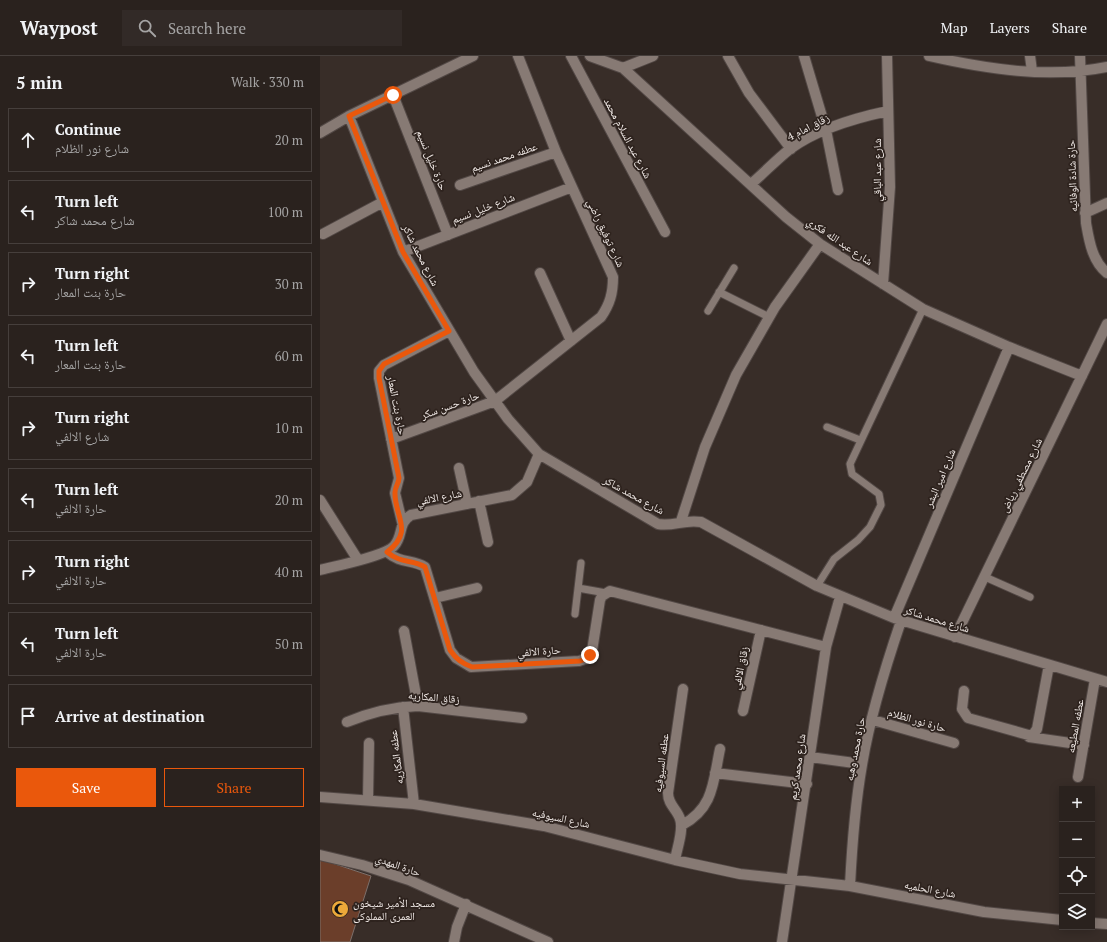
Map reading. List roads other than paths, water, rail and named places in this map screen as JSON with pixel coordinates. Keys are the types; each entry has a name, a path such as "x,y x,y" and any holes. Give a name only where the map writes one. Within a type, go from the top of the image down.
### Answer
{"street":[{"path":"320,133 349,116 473,56"},
{"name":"شارع توفيق راضي","path":"495,401 601,317 609,305 613,291 613,277 556,152 518,56"},
{"name":"شارع عبد السلام محمد","path":"571,56 665,232"},
{"path":"590,56 623,68 653,56"},
{"path":"728,56 749,93 791,149"},
{"path":"804,56 826,130 838,190"},
{"name":"شارع عبد الباقي","path":"884,284 890,187 888,56"},
{"path":"929,56 977,67 1032,71 1081,72 1107,66"},
{"path":"976,56 977,67"},
{"path":"1030,56 1032,71"},
{"name":"حارة شادة الوفائيه","path":"1080,56 1085,213 1089,240 1095,256 1105,268"},
{"name":"شارع عبد الله فكري","path":"623,68 786,217 820,244 923,309 1009,347 1082,376"},
{"name":"حارة خليل نسيم","path":"393,95 448,235"},
{"name":"زقاق امام 4","path":"751,184 791,149 826,130 850,121 888,111"},
{"name":"شارع محمد شاكر","path":"349,116 403,252 474,372 513,425 539,454 658,524 666,526 681,521 702,522 817,586 840,597 898,620 1107,682"},
{"name":"عطفه محمد نسيم","path":"460,185 556,152"},
{"name":"شارع خليل نسيم","path":"403,252 572,187"},
{"path":"323,234 383,202"},
{"path":"1085,213 1107,203"},
{"path":"681,521 705,447 736,375 769,317 820,244"},
{"path":"540,272 571,341"},
{"name":"شارع مصطفي رياض","path":"955,637 1107,324"},
{"name":"حارة بنت المعار","path":"402,522 395,493 399,478 379,378 379,371 384,364 449,331"},
{"name":"شارع امير البشر","path":"898,620 1009,347"},
{"name":"حارة حسن سكر","path":"391,439 495,401"},
{"name":"شارع الالفي","path":"402,522 411,515 512,495 520,490 527,482 539,454"},
{"path":"460,468 467,504"},
{"path":"320,500 358,560"},
{"path":"478,501 488,542"},
{"path":"320,570 387,552 398,541 402,522"},
{"name":"حارة الالفي","path":"387,552 403,562 419,563 425,567 450,650 456,658 472,667 580,661 588,658 592,651 600,600 606,593"},
{"path":"435,598 477,588"},
{"path":"606,593 614,592 826,647"},
{"name":"شارع محمد كريم","path":"782,942 793,879 826,647 840,597"},
{"name":"حارة محمد وهبه","path":"850,886 853,836 862,764 898,620"},
{"name":"زقاق الالفي","path":"743,711 761,630"},
{"path":"404,631 418,706"},
{"path":"1029,737 1035,735 1038,729 1049,665"},
{"name":"عطفه المطيعه","path":"1078,777 1095,678"},
{"name":"عطفه السيوفيه","path":"682,825 677,812 670,803 668,793 683,689"},
{"path":"964,691 962,709 968,718 1029,737 1084,745"},
{"name":"زقاق المكاريه","path":"347,722 377,711 403,706 418,706 522,718"},
{"name":"عطفه المكاريه","path":"403,706 414,804"},
{"name":"حارة نور الظلام","path":"872,720 954,743"},
{"path":"368,799 369,743"},
{"path":"676,860 682,825 694,819 703,809 710,797 720,749"},
{"path":"810,757 862,764"},
{"path":"715,773 807,784"},
{"name":"شارع السيوفيه","path":"320,797 368,799 414,804 544,826 676,860 740,874 793,879"},
{"name":"حارة المهدي","path":"320,855 362,865 409,880 466,904 548,942"},
{"name":"شارع الحلميه","path":"793,879 850,886 984,912 1059,920"},
{"path":"454,942 456,927 466,904"},
{"path":"1095,923 1107,924"}],"lane":[{"path":"708,311 734,268"},
{"path":"719,292 769,317"},
{"path":"817,586 834,559 858,540 870,527 881,505 879,494 856,477 850,469 851,459 923,309"},
{"path":"827,427 860,440"},
{"path":"575,614 581,563"},
{"path":"985,577 1030,597"},
{"path":"578,588 606,593"}],"place":[{"name":"مسجد الأمير شيخون العمرى المملوكى","path":"340,909"}]}
